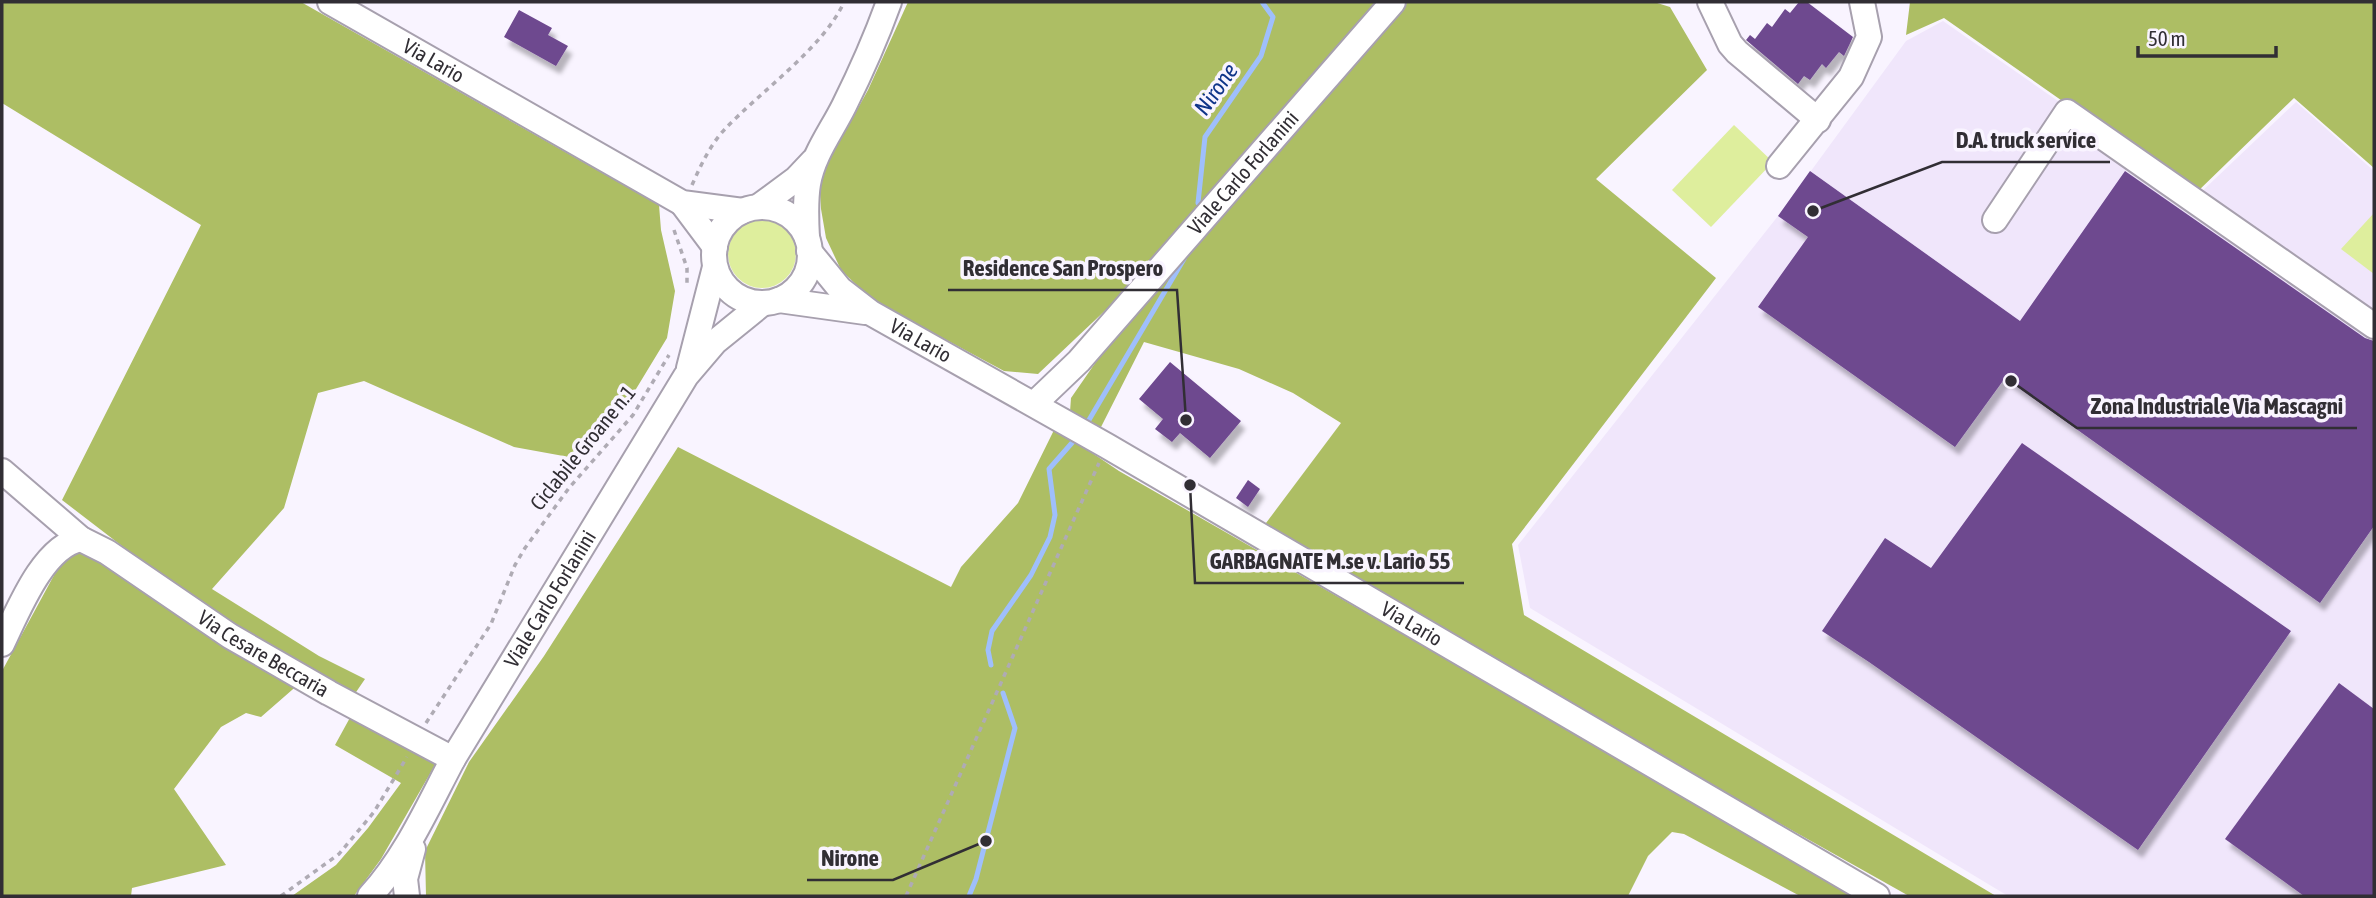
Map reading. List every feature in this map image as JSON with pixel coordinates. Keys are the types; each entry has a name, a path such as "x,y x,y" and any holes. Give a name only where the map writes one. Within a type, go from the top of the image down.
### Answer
{"street":[{"name":"Via Lario","path":"330,2 682,203 750,209"},
{"path":"815,159 796,180 730,219 720,231 715,257 720,279 738,297 750,302 771,301 790,294 806,275 806,205 808,183 815,159 865,61 889,2"},
{"name":"Viale Carlo Forlanini","path":"1034,404 1079,361 1393,2"},
{"path":"1710,2 1730,44 1737,52 1818,120"},
{"path":"1779,166 1851,77 1869,37 1862,2"},
{"path":"1995,220 2067,112 2374,326"},
{"name":"Via Lario","path":"682,203 715,257"},
{"path":"750,209 773,208 788,215 799,225 808,245"},
{"name":"Via Lario","path":"808,245 841,289 871,313 1093,437 1877,896"},
{"name":"Viale Carlo Forlanini","path":"686,376 715,257"},
{"name":"Via Lario","path":"771,301 845,307 871,313"},
{"name":"Viale Carlo Forlanini","path":"370,896 386,879 453,759 686,376 715,342 771,301"},
{"name":"Via Cesare Beccaria","path":"2,471 81,539 99,548 230,636 453,759"},
{"path":"2,644 30,587 48,561 69,541 81,539"},
{"name":"Viale Carlo Forlanini","path":"407,896 405,879 419,824"}],"path":[{"path":"686,290 687,268 674,229 674,220 714,142 803,55 833,21 844,2"},
{"name":"Ciclabile Groane n.1","path":"281,896 340,854 374,813 416,739 491,624 515,565 525,548 569,488 634,415 675,345"},
{"path":"906,896 1093,437"}],"shaded area":[{"path":"1943,21 2196,197 2296,102 2374,171 2374,896 2008,896 1530,608 1518,545 1778,216 1906,41"}],"green space":[{"path":"2,2 301,2 659,205 661,230 675,291 667,338 619,417 569,457 514,447 364,381 318,393 284,508 212,589 319,656 365,679 352,698 178,589 62,500 201,225 2,103"},
{"path":"908,2 1654,2 1670,7 1707,70 1596,179 1716,278 1512,544 1524,615 1996,896 1909,896 1406,614 1263,527 1341,423 1293,393 1239,369 1144,342 1100,429 1070,412 1071,398 1127,317 1111,305 1038,374 1004,371 872,300 841,270 826,238 819,178 868,90"},
{"path":"1910,2 2374,2 2374,168 2294,98 2195,194 1944,18 1906,35"},
{"path":"1734,125 1773,162 1711,227 1672,190"},
{"path":"2374,213 2374,274 2341,249"},
{"path":"755,220 769,220 781,225 791,235 796,254 791,273 781,283 769,288 755,288 743,283 733,273 728,261 728,247 733,235 743,225"},
{"path":"1055,428 1119,471 1859,896 1800,896 1684,834 1672,832 1648,856 1628,896 426,896 425,851 469,762 544,656 678,447 951,587 961,567 1018,503"},
{"path":"82,550 184,619 300,683 261,717 246,713 221,727 174,789 226,865 132,888 131,896 2,896 2,671 65,555"},
{"path":"352,714 439,758 381,859 354,896 292,896 336,865 401,783 335,745"}],"building":[{"path":"1799,2 1807,2 1853,37 1844,56 1839,52 1826,68 1822,64 1810,80 1804,76 1798,84 1746,40 1750,35 1755,39 1767,23 1772,27 1785,9 1790,13"},
{"path":"519,10 552,28 548,35 568,46 556,66 504,37"},
{"path":"1810,171 2020,321 2125,171 2365,338 2374,341 2374,526 2320,603 2005,378 1955,447 1758,307 1808,237 1778,216"},
{"path":"1170,362 1241,421 1210,458 1180,433 1172,442 1155,429 1163,419 1139,399"},
{"path":"2022,443 2291,631 2138,850 1822,631 1885,538 1931,568"},
{"path":"1248,480 1260,489 1248,507 1236,498"},
{"path":"2339,683 2374,709 2374,896 2304,896 2225,839"}],"waterway":[{"name":"Nirone","path":"1198,203 1205,137 1261,56 1273,17 1262,2"},
{"name":"Nirone","path":"1086,425 1184,259"},
{"name":"Nirone","path":"991,665 988,650 992,631 1031,575 1050,537 1055,515 1049,469 1078,436"},
{"name":"Nirone","path":"969,896 976,879 1015,728 1003,693"}],"place":[{"name":"D.A. truck service","path":"1813,211"},
{"name":"Zona Industriale Via Mascagni","path":"2011,381"},
{"name":"Residence San Prospero","path":"1186,420"},
{"name":"GARBAGNATE M.se v. Lario 55","path":"1190,485"},
{"name":"Nirone","path":"986,841"}]}
